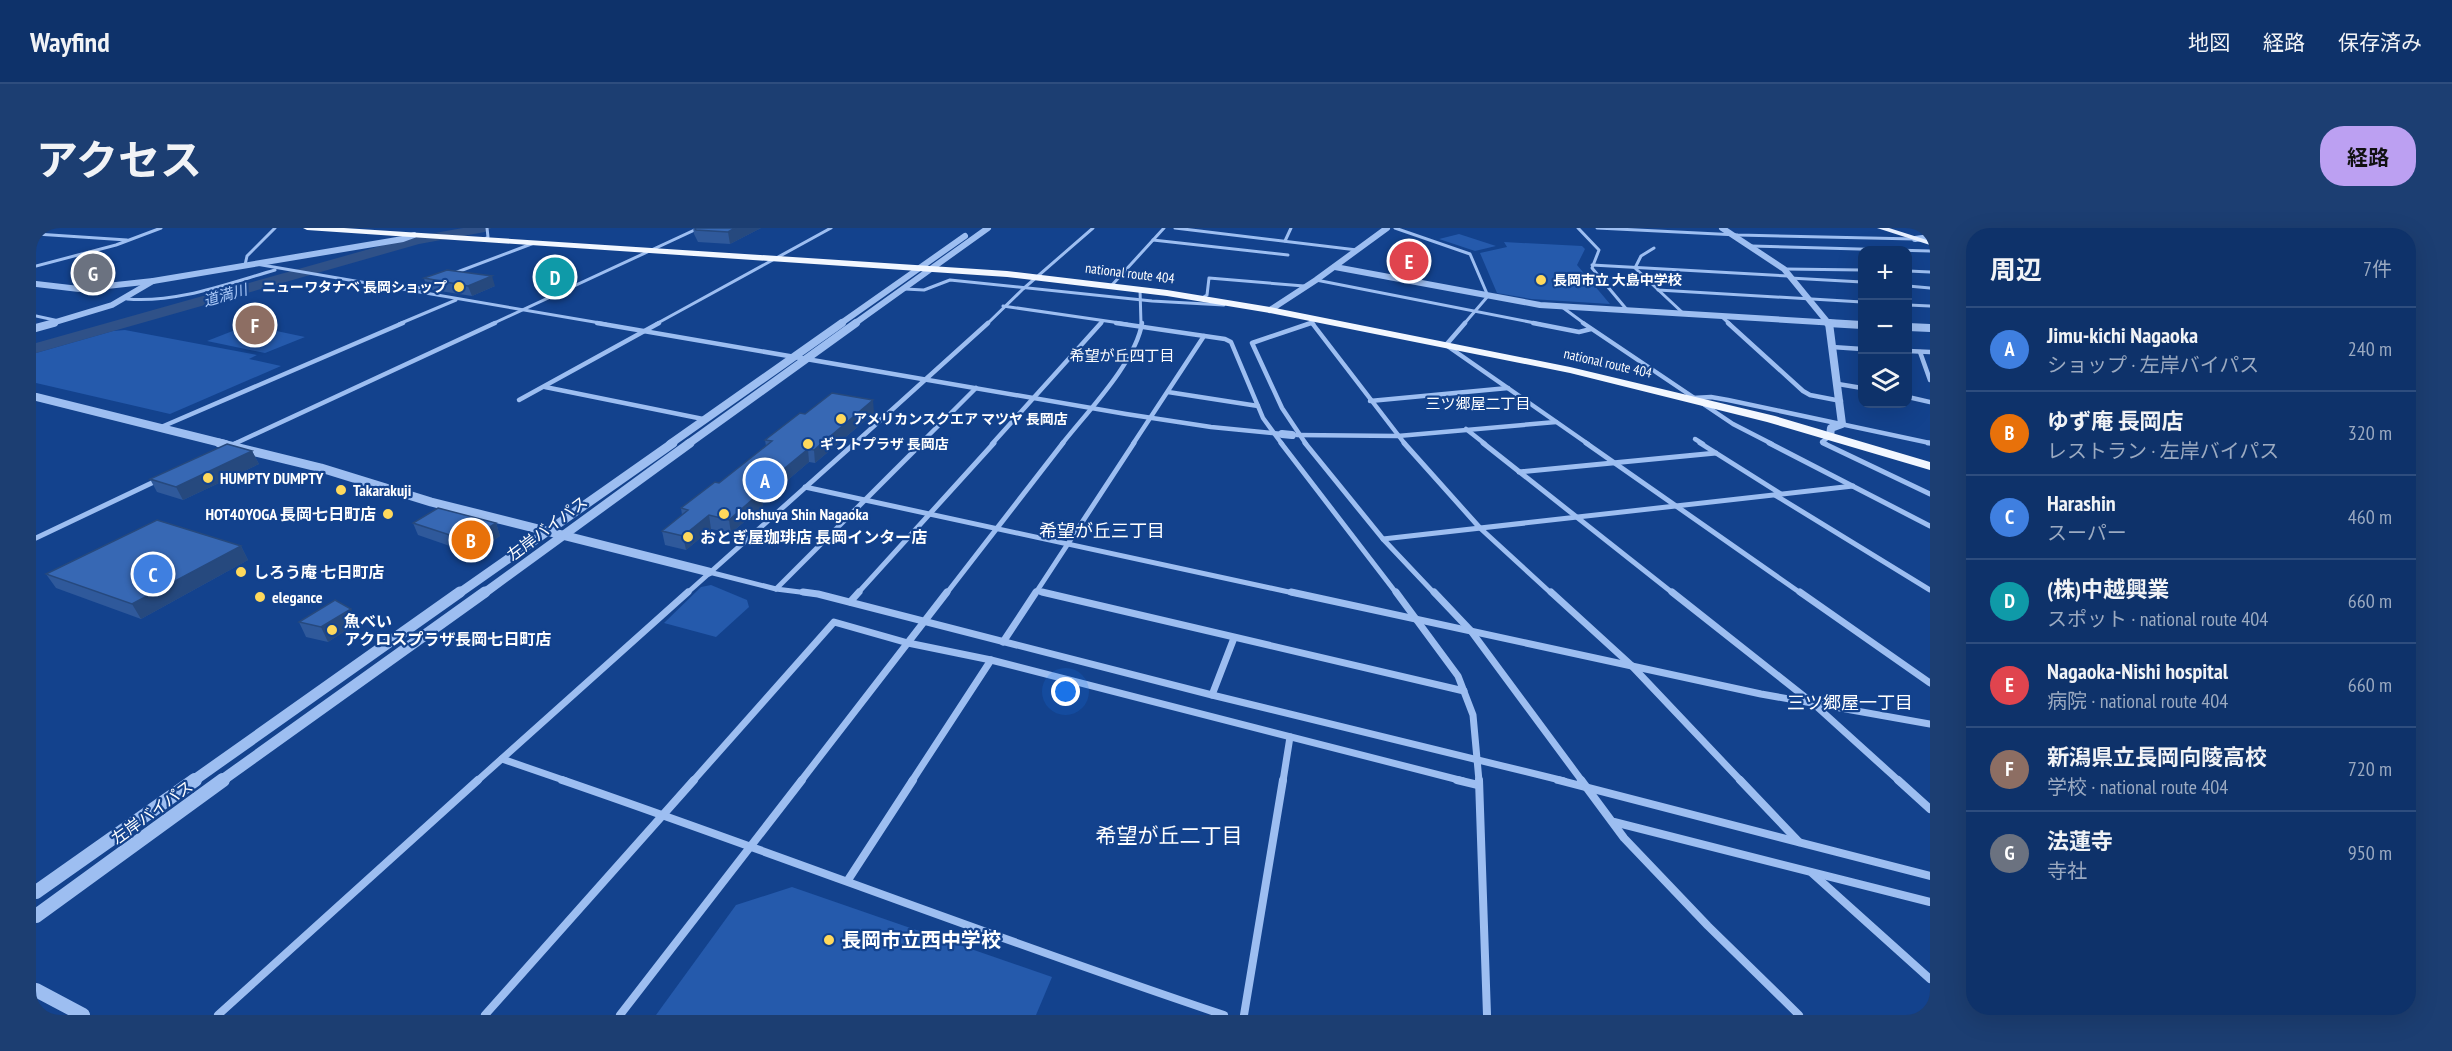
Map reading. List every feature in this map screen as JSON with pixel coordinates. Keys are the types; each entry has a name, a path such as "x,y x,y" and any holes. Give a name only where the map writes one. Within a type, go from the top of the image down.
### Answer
{"highway":[{"name":"national route 404","path":"307,228 1039,277 1202,298 1270,310 1310,321 1560,368 1693,399 1930,466"}],"main road":[{"path":"1881,228 1930,243"}],"street":[{"path":"36,266 131,240 161,228"},
{"path":"245,265 247,256 275,228"},
{"path":"485,240 488,237 487,228"},
{"path":"220,451 699,228"},
{"path":"519,400 831,228"},
{"name":"左岸バイパス","path":"36,892 976,228"},
{"name":"左岸バイパス","path":"36,916 988,228"},
{"path":"218,1015 925,379 1003,306 1093,228"},
{"path":"1112,285 1164,228"},
{"path":"1175,228 1357,250"},
{"path":"1285,241 1291,228"},
{"path":"1270,310 1335,267 1387,228"},
{"path":"1395,228 1470,254 1488,296"},
{"path":"1578,228 1599,250 1592,268 1628,310"},
{"path":"1597,228 1731,235 1915,239 1930,237"},
{"path":"1722,228 1784,269 1829,323 1841,401 1842,424"},
{"path":"1923,228 1930,231"},
{"path":"36,234 131,240"},
{"path":"36,284 76,287 153,280 418,236"},
{"path":"1153,240 1288,255"},
{"path":"451,275 534,243"},
{"path":"1751,246 1930,251"},
{"path":"1635,268 1641,256 1654,248"},
{"path":"253,263 456,300 1091,408 1278,434 1398,436 1557,422"},
{"path":"1592,265 1858,282"},
{"path":"1335,267 1488,296 1562,307 1858,325"},
{"path":"1635,268 1684,314"},
{"path":"127,299 152,301 173,299 278,269"},
{"path":"1784,269 1858,270"},
{"path":"1912,271 1930,272"},
{"path":"1202,298 1207,295 1209,278 1304,286"},
{"path":"410,291 441,279"},
{"path":"36,328 93,312 127,299 153,280"},
{"path":"905,289 924,290 950,280 1142,300 1242,305"},
{"path":"1316,280 1579,332 1591,329"},
{"path":"1912,286 1930,288"},
{"path":"620,1015 1132,352 1142,327 1140,289"},
{"path":"1658,290 1858,302"},
{"path":"1488,296 1446,345 1930,683"},
{"path":"158,428 456,300"},
{"path":"1912,305 1930,306"},
{"path":"1003,306 1231,342 1258,406 1452,667 1464,691 1473,716 1478,759 1487,1015"},
{"path":"1562,307 1591,329 1608,337 1693,399 1733,424 1930,526"},
{"path":"36,316 59,321"},
{"path":"1722,317 1803,391 1810,395 1841,401"},
{"path":"850,602 1103,321"},
{"path":"1799,1015 1645,861 1587,788 1472,631 1383,538 1295,435 1252,343 1310,321 1398,436 1480,528 1631,665 1800,842"},
{"path":"1912,327 1930,328"},
{"path":"1003,642 1204,336"},
{"path":"1832,347 1858,349"},
{"path":"1912,351 1930,352"},
{"path":"1920,352 1930,380"},
{"path":"1838,384 1858,387"},
{"path":"545,386 703,419"},
{"path":"776,589 976,388"},
{"path":"1370,400 1509,388"},
{"path":"1168,392 1258,406"},
{"path":"36,397 321,468 431,502 776,589 818,594 1212,695 1478,759 1930,876"},
{"path":"1693,399 1711,397 1728,400 1930,442"},
{"path":"1912,398 1930,402"},
{"path":"1842,424 1831,428 1830,436 1822,442 1930,494"},
{"path":"1466,429 1518,472 1579,516 1815,705 1930,809"},
{"path":"1695,439 1778,495 1930,590"},
{"path":"1518,472 1716,453"},
{"path":"36,538 168,475"},
{"path":"1383,538 1853,486"},
{"path":"805,487 1815,705 1930,724"},
{"path":"1037,591 1464,691"},
{"path":"485,1015 834,622 908,643 991,660 1478,785"},
{"path":"1212,695 1234,638"},
{"path":"848,880 991,660"},
{"path":"1244,1015 1290,737"},
{"path":"502,759 751,845 1101,974 1224,1015"},
{"path":"1613,821 1930,902"},
{"path":"1811,872 1930,979"},
{"path":"36,990 83,1015"}],"shaded area":[{"path":"1459,234 1496,246 1475,251 1439,239"},
{"path":"1504,242 1582,246 1585,249 1577,265 1610,304 1531,299 1497,293 1480,253 1507,247"},
{"path":"248,325 305,337 265,353 207,341"},
{"path":"125,330 257,355 249,359 281,366 170,414 36,383 36,353 113,331"},
{"path":"711,585 747,600 749,607 716,637 664,623 701,587"},
{"name":"長岡市立西中学校","path":"792,887 1052,977 1036,1015 656,1015 736,905"}],"building":[{"path":"695,228 735,228 728,232 696,230"},
{"path":"447,270 492,276 468,286 424,278"},
{"path":"832,393 873,400 814,450 808,449 757,491 761,492 729,520 709,515 683,536 662,531 688,510 681,508 715,482 719,483 772,441 765,440 800,413 805,414"},
{"path":"227,444 252,451 176,487 150,479"},
{"path":"438,508 496,523 468,541 413,523"},
{"path":"157,520 241,546 132,604 46,574"},
{"path":"335,600 351,609 321,627 299,622"}],"waterway":[{"name":"道満川","path":"36,348 417,240 485,228"}],"place":[{"name":"Nagaoka-Nishi hospital","path":"1409,261"},
{"name":"法蓮寺","path":"93,273"},
{"name":"(株)中越興業","path":"555,277"},
{"name":"長岡市立 大島中学校","path":"1541,280"},
{"name":"ニューワタナベ 長岡ショップ","path":"459,287"},
{"name":"新潟県立長岡向陵高校","path":"255,325"},
{"name":"アメリカンスクエア マツヤ 長岡店","path":"841,419"},
{"name":"ギフトプラザ 長岡店","path":"808,444"},
{"name":"HUMPTY DUMPTY","path":"208,478"},
{"name":"Jimu-kichi Nagaoka","path":"765,480"},
{"name":"Takarakuji","path":"341,490"},
{"name":"HOT40YOGA 長岡七日町店","path":"388,514"},
{"name":"Johshuya Shin Nagaoka","path":"724,514"},
{"name":"おとぎ屋珈琲店 長岡インター店","path":"688,537"},
{"name":"ゆず庵 長岡店","path":"471,540"},
{"name":"しろう庵 七日町店","path":"241,572"},
{"name":"Harashin","path":"153,574"},
{"name":"elegance","path":"260,597"},
{"name":"魚べい アクロスプラザ長岡七日町店","path":"332,630"},
{"name":"長岡市立西中学校","path":"829,940"}],"district":[{"name":"希望が丘四丁目","path":"1122,355"},
{"name":"三ツ郷屋二丁目","path":"1478,403"},
{"name":"希望が丘三丁目","path":"1102,530"},
{"name":"三ツ郷屋一丁目","path":"1850,702"},
{"name":"希望が丘二丁目","path":"1169,835"}]}
